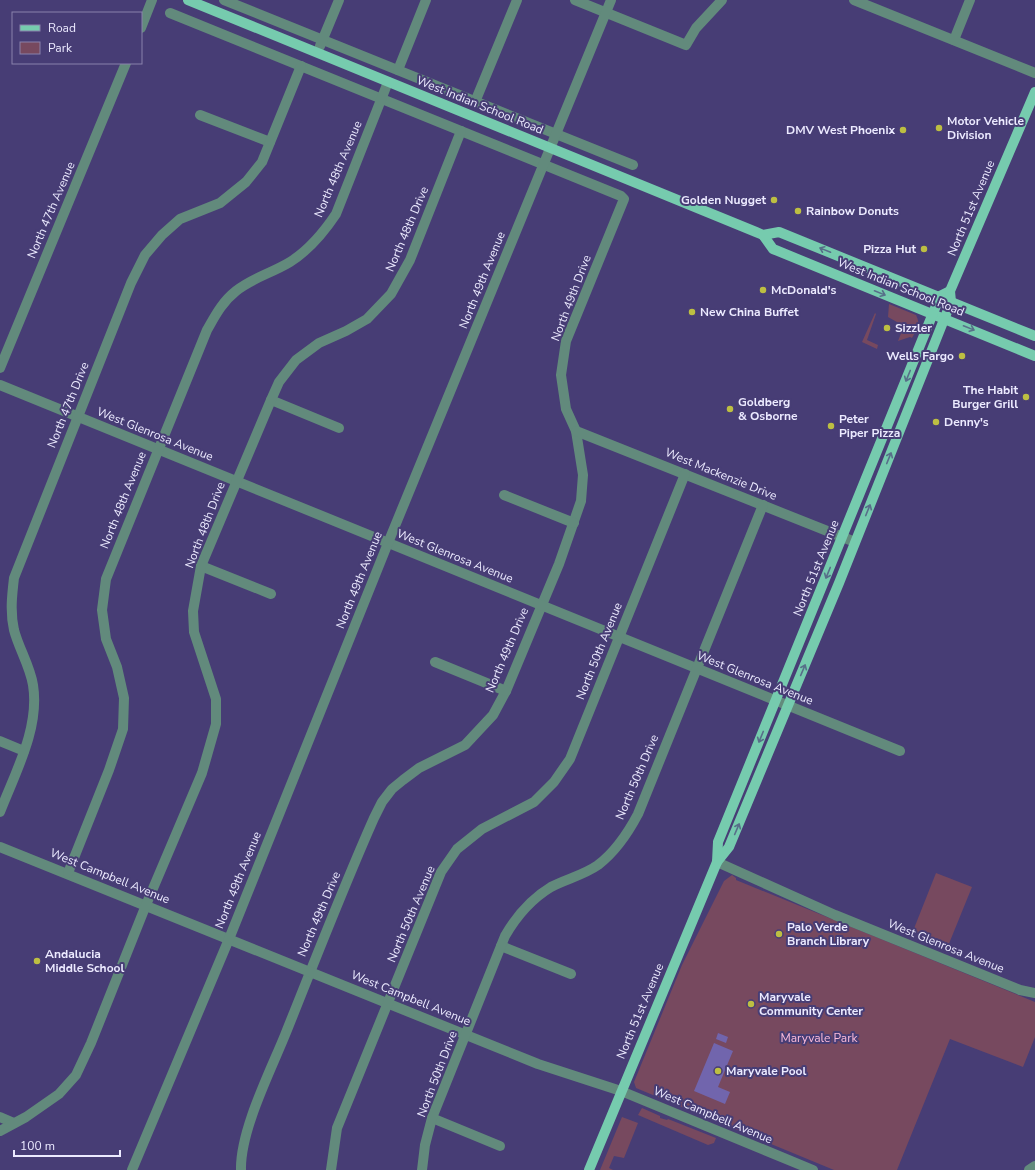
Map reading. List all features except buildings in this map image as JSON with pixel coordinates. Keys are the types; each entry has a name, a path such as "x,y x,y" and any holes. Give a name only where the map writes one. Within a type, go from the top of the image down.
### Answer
{"main road":[{"name":"West Indian School Road","path":"188,0 763,235 773,249 1035,356"},
{"name":"North 51st Avenue","path":"950,291 1035,92"},
{"name":"West Indian School Road","path":"763,235 779,232 940,296 1035,336"},
{"path":"940,296 950,291 952,302"},
{"name":"North 51st Avenue","path":"589,1170 716,862 718,842 940,296"},
{"name":"North 51st Avenue","path":"716,862 729,847 788,706 952,302"}],"street":[{"path":"142,25 152,0"},
{"name":"West Indian School Road","path":"224,0 245,4 322,40 633,166"},
{"path":"317,53 339,0"},
{"path":"398,70 426,0"},
{"path":"475,102 517,0"},
{"path":"575,0 686,45 696,28 722,0"},
{"name":"North 49th Avenue","path":"132,1170 229,938 388,542 611,0"},
{"path":"854,0 875,4 954,40 1035,73"},
{"path":"954,40 970,0"},
{"path":"170,13 543,164"},
{"name":"North 47th Avenue","path":"0,368 126,64"},
{"name":"North 47th Drive","path":"0,812 31,729 33,686 14,630 11,598 14,578 131,282 145,254 162,235 180,219 220,203 246,182 262,162 301,66"},
{"name":"North 48th Avenue","path":"68,873 109,770 123,729 124,698 117,667 106,639 102,610 106,579 157,449 207,330 219,309 236,291 262,275 290,262 323,233 336,214 388,82"},
{"path":"200,115 270,142"},
{"name":"North 48th Drive","path":"0,1131 59,1094 76,1075 91,1043 146,905 202,774 216,724 216,699 194,632 193,611 201,566 270,400 279,382 296,360 319,342 346,331 366,319 391,294 410,260 461,131"},
{"name":"North 49th Drive","path":"241,1170 242,1154 247,1130 309,972 367,833 382,802 392,789 419,768 465,745 492,715 506,691 574,524 581,501 583,475 576,431 566,409 561,375 566,341 624,199 621,196 543,164"},
{"name":"West Glenrosa Avenue","path":"0,385 900,751"},
{"path":"270,400 339,428"},
{"name":"West Mackenzie Drive","path":"576,431 855,542"},
{"name":"North 50th Avenue","path":"331,1170 337,1128 427,905 448,861 457,849 482,829 534,802 554,782 570,759 618,636 685,474"},
{"path":"504,495 574,524"},
{"name":"North 50th Drive","path":"422,1170 425,1145 432,1118 501,946 511,926 530,904 552,887 586,872 598,864 614,849 631,828 763,505"},
{"path":"201,566 271,594"},
{"path":"434,662 506,691"},
{"path":"0,742 24,750"},
{"name":"West Campbell Avenue","path":"0,847 68,873 538,1064 621,1091 813,1170"},
{"name":"West Glenrosa Avenue","path":"716,862 836,915 1020,990 1035,993"},
{"path":"501,946 570,974"},
{"path":"0,1117 14,1123"},
{"path":"432,1118 500,1146"},
{"path":"1030,1170 1035,1166"}],"green space":[{"path":"889,304 916,315 918,324 912,338 910,337 898,341 904,326 888,317"},
{"path":"875,313 876,314 867,340 878,345 877,349 862,342"},
{"path":"936,873 972,887 948,946 913,931"},
{"name":"Maryvale Park","path":"732,875 736,878 736,880 1035,1002 1035,1037 1023,1067 950,1039 897,1170 834,1170 636,1088 634,1082 682,965 724,881"},
{"path":"642,1108 660,1116 660,1118 668,1119 716,1138 714,1143 708,1145 638,1115"},
{"path":"622,1117 638,1123 624,1158 614,1156 609,1168 613,1170 600,1170"}],"shaded area":[{"path":"718,1033 728,1037 726,1043 716,1039"},
{"path":"714,1043 733,1051 718,1087 730,1092 725,1104 694,1091"}],"place":[{"name":"Motor Vehicle Division","path":"939,128"},
{"name":"DMV West Phoenix","path":"903,130"},
{"name":"Golden Nugget","path":"774,200"},
{"name":"Rainbow Donuts","path":"798,211"},
{"name":"Pizza Hut","path":"924,249"},
{"name":"McDonald's","path":"763,290"},
{"name":"New China Buffet","path":"692,312"},
{"name":"Sizzler","path":"887,328"},
{"name":"Wells Fargo","path":"962,356"},
{"name":"The Habit Burger Grill","path":"1026,397"},
{"name":"Goldberg & Osborne","path":"730,409"},
{"name":"Denny's","path":"936,422"},
{"name":"Peter Piper Pizza","path":"831,426"},
{"name":"Palo Verde Branch Library","path":"779,934"},
{"name":"Andalucia Middle School","path":"37,961"},
{"name":"Maryvale Community Center","path":"751,1004"},
{"name":"Maryvale Pool","path":"718,1071"}]}
